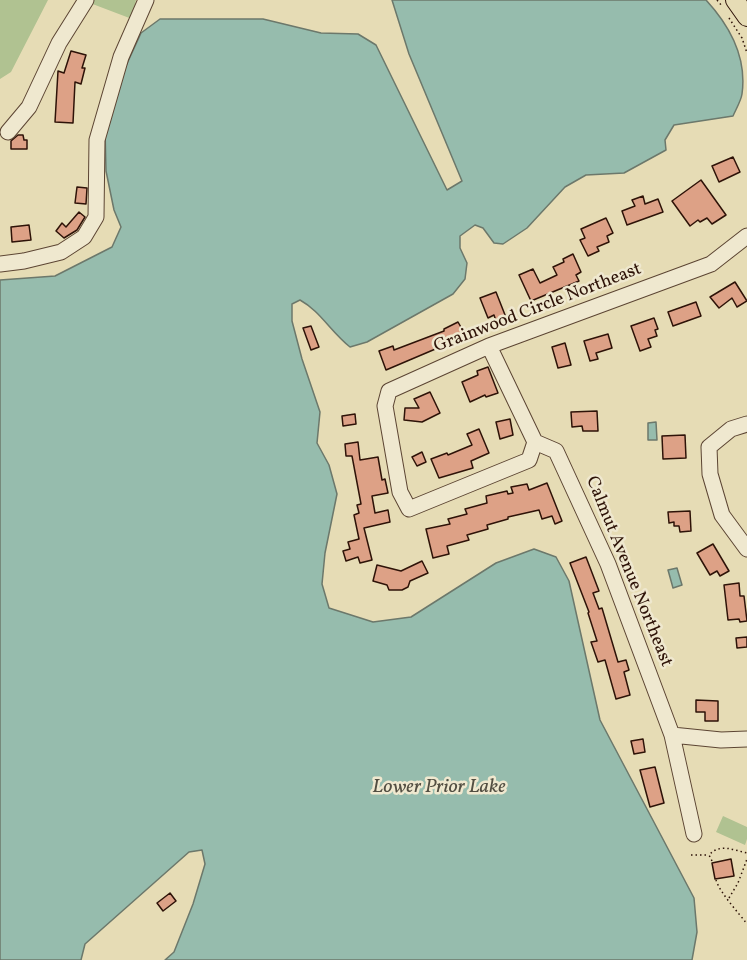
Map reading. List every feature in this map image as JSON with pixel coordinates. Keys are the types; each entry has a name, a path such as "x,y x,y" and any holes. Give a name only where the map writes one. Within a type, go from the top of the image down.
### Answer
{"main road":[{"path":"736,0 747,17"}],"street":[{"path":"8,132 30,107 59,43 86,0"},
{"path":"0,264 61,252 84,237 96,217 97,141 121,57 146,0"},
{"name":"Grainwood Circle Northeast","path":"535,442 529,460 409,509 400,492 385,406 389,391 489,345 711,264 747,236"},
{"path":"489,345 535,442"},
{"path":"747,424 731,429 709,447 710,474 722,515 747,549"},
{"name":"Calmut Avenue Northeast","path":"535,442 556,451 608,564 672,735 694,834"},
{"path":"672,735 721,740 747,739"}],"path":[{"path":"717,0 742,38 747,53"},
{"path":"691,855 709,855 714,850 723,847 747,853"},
{"path":"709,855 712,861"},
{"path":"729,899 738,884 747,859"},
{"path":"716,880 719,890 729,899 747,924"}],"green space":[{"path":"0,0 48,0 11,72 0,79"},
{"path":"82,0 136,0 132,19"},
{"path":"723,816 747,827 745,845 716,832"}],"water":[{"name":"Lower Prior Lake","path":"392,0 706,0 729,32 739,55 743,81 742,94 733,116 674,125 665,140 666,150 624,173 586,175 565,187 527,228 503,244 494,243 483,228 475,225 460,236 460,248 467,263 465,279 453,294 367,342 350,347 307,305 300,300 292,304 292,321 320,412 317,443 329,465 337,494 325,553 322,584 329,608 373,622 411,617 496,563 534,549 556,557 569,581 600,720 694,898 697,932 692,960 165,960 174,952 193,904 205,864 202,850 189,852 85,944 81,960 0,960 0,280 55,276 112,247 121,227 114,210 106,171 105,129 125,68 141,33 160,19 263,19 321,33 358,34 376,45 447,190 462,181 409,54"},
{"path":"656,422 657,440 648,440 648,423"},
{"path":"677,568 682,585 673,588 668,570"}],"building":[{"path":"71,51 86,55 81,84 75,82 73,123 55,122 58,71 64,73"},
{"path":"18,135 23,135 24,140 27,140 27,149 11,149 11,141"},
{"path":"733,157 740,172 719,182 712,166"},
{"path":"701,180 726,215 712,224 707,218 700,222 698,220 690,226 672,201"},
{"path":"77,187 87,188 86,204 75,203"},
{"path":"643,196 645,204 658,199 663,212 627,225 622,211 635,206 632,200"},
{"path":"79,212 85,217 77,230 64,238 56,231 62,223 66,227"},
{"path":"606,218 613,233 607,236 609,242 597,247 599,251 588,256 580,240 585,238 581,229"},
{"path":"29,225 31,240 12,242 11,227"},
{"path":"573,254 581,272 576,275 579,281 531,301 519,275 533,269 540,283 557,275 553,267 564,262 563,259"},
{"path":"735,282 747,301 737,307 732,298 719,308 710,297"},
{"path":"496,292 507,320 497,324 494,315 488,318 480,298"},
{"path":"696,302 701,316 673,326 668,312"},
{"path":"654,318 658,329 655,330 657,336 648,339 651,347 640,351 631,326"},
{"path":"458,322 466,336 386,370 379,351 393,346 394,350 444,331"},
{"path":"311,326 319,347 311,350 303,328"},
{"path":"608,334 612,348 596,353 598,359 590,361 584,341"},
{"path":"565,343 571,365 558,368 552,347"},
{"path":"488,367 498,393 486,397 485,395 470,402 462,382 478,375 477,371"},
{"path":"430,392 440,413 422,422 404,420 405,408 419,408 414,399"},
{"path":"597,411 598,431 583,431 582,426 572,427 571,412"},
{"path":"355,414 356,424 343,426 342,416"},
{"path":"510,419 513,435 500,439 496,422"},
{"path":"479,429 489,453 471,461 473,468 439,478 431,459 472,445 467,434"},
{"path":"685,435 686,458 663,459 662,436"},
{"path":"358,442 360,460 378,457 382,480 385,479 388,493 372,496 375,513 388,510 390,522 364,528 372,560 360,563 358,557 346,561 343,551 350,549 348,542 359,539 354,515 359,513 357,505 361,504 352,456 346,456 345,444"},
{"path":"422,452 426,462 417,466 412,457"},
{"path":"547,483 562,521 555,524 552,516 542,519 539,510 508,517 508,519 487,525 488,529 467,535 469,540 447,546 449,554 433,558 426,529 450,524 448,519 467,514 465,509 487,503 486,496 507,491 508,494 513,493 511,487 527,484 529,490"},
{"path":"690,511 691,531 680,532 679,526 674,526 674,522 669,523 668,512"},
{"path":"713,544 729,571 720,576 717,571 710,575 697,553"},
{"path":"586,557 599,591 593,593 599,609 602,608 618,662 626,660 629,670 624,672 630,695 616,699 605,660 598,662 591,642 597,641 589,612 570,563"},
{"path":"422,561 428,573 410,581 408,587 402,590 389,590 387,585 373,581 377,565 401,571"},
{"path":"739,583 740,596 744,596 747,621 740,622 739,619 728,620 724,585"},
{"path":"747,637 747,647 737,648 736,638"},
{"path":"696,700 718,701 718,721 705,721 705,712 696,712"},
{"path":"643,739 645,752 634,754 631,741"},
{"path":"655,767 664,803 650,807 640,770"},
{"path":"731,859 734,876 715,879 712,863"},
{"path":"170,893 176,901 163,911 157,903"}]}
